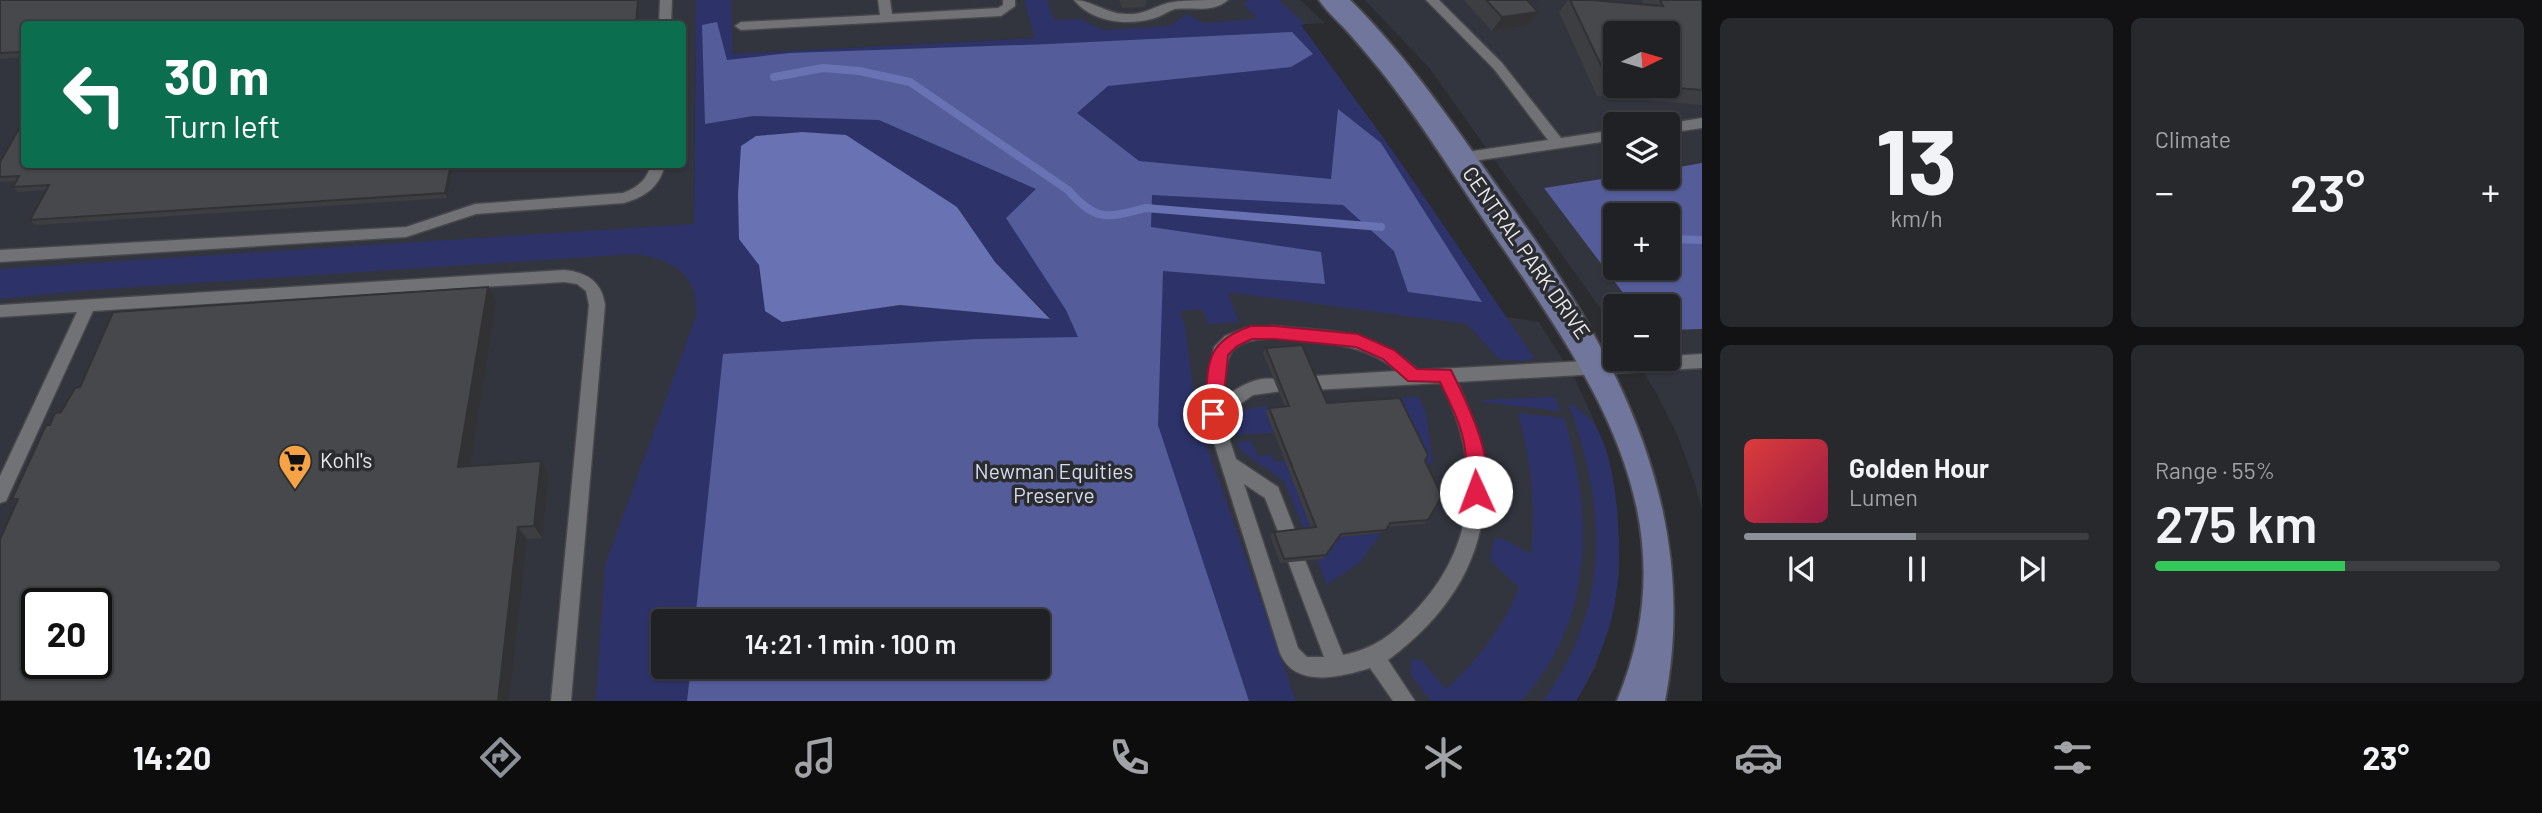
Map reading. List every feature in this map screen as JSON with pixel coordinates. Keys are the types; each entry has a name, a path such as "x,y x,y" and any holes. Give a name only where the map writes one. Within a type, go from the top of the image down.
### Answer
{"street":[{"name":"CENTRAL PARK DRIVE","path":"1333,0 1387,57 1460,158 1602,365 1628,412 1659,503 1665,536 1667,575 1664,613 1656,656 1641,701"}],"lane":[{"path":"665,21 666,0"},
{"path":"884,0 887,18"},
{"path":"741,26 1001,12 1009,6 1009,0"},
{"path":"1080,0 1097,13 1115,17 1153,15 1167,7 1212,4 1222,0"},
{"path":"1432,0 1498,66 1557,144"},
{"path":"1680,126 1702,123"},
{"path":"1460,158 1603,137"},
{"path":"0,256 406,232 475,209 624,198 635,195 652,182 657,168"},
{"path":"0,311 564,276 573,276 589,283 597,296 597,305 561,701"},
{"path":"0,495 88,306"},
{"path":"1413,376 1389,355 1358,341 1275,332 1251,333 1231,341 1220,352 1213,414 1290,653 1300,666 1311,668 1337,665 1374,657 1406,633 1432,606 1454,573 1469,537 1478,477 1464,414 1445,375"},
{"path":"1313,383 1702,361"},
{"path":"1213,414 1250,388 1276,386"},
{"path":"1228,463 1272,493 1287,533"},
{"path":"1297,561 1337,665"},
{"path":"1374,657 1405,701"}],"shaded area":[{"path":"0,0 1300,0 1325,23 695,56 694,256 707,270 661,609 651,609 652,679 649,701 0,701"},
{"path":"1365,0 1702,0 1702,511 1677,434 1643,371 1680,371 1680,294 1603,294 1603,312 1430,69"},
{"path":"802,132 846,135 957,207 995,262 1050,319 900,305 782,322 765,311 759,265 739,239 741,146 756,136"},
{"path":"1140,261 1539,322 1577,383 1595,423 1608,460 1619,536 1619,575 1612,616 1595,668 1576,701 1286,701"}],"green space":[{"name":"Newman Equities Preserve","path":"696,0 731,0 732,54 1035,38 1024,0 1047,0 1054,20 1080,19 1103,30 1171,26 1186,14 1204,23 1257,19 1243,3 1250,0 1279,0 1305,24 1301,25 1390,147 1535,359 1499,359 1467,324 1228,292 1239,322 1208,324 1202,309 1180,311 1185,326 1197,418 1296,701 596,701 605,565 696,316 693,289 680,271 659,259 633,254 88,290 0,299 0,269 694,224","holes":["802,132 957,207 995,262 1050,318 900,305 782,322 765,310 741,146 756,136"]},
{"name":"Newman Equities Preserve","path":"717,22 727,60 790,53 1292,32 1313,54 1291,67 1108,86 1077,113 1139,161 1331,179 1338,109 1381,143 1482,302 1408,292 1394,251 1343,205 1152,195 1151,227 1321,252 1325,284 1163,271 1158,425 1249,701 687,701 690,679 1050,679 1050,609 696,609 723,354 977,339 1078,337 1066,310 1006,218 1036,189 879,120 753,116 705,124 702,25"},
{"path":"1702,163 1702,329 1680,330 1680,294 1624,294 1613,280 1680,280 1680,203 1603,203 1603,266 1544,188 1603,179 1603,189 1680,189 1680,167"},
{"path":"1419,397 1426,414 1433,465 1324,408 1322,403"},
{"path":"1555,398 1561,411 1483,402 1484,400"},
{"path":"1568,403 1580,410 1596,427 1611,468 1618,520 1616,598 1605,639 1576,701 1543,701 1565,665 1581,629 1591,593 1596,556 1590,480"},
{"path":"1284,406 1286,410 1266,412 1274,433 1232,435 1236,417 1242,412 1257,407"},
{"path":"1518,413 1564,418 1574,455 1583,529 1575,602 1563,637 1545,670 1521,701 1431,701 1411,675 1411,660 1422,661 1446,689 1489,643 1519,588 1490,560 1494,539 1501,538 1531,554 1531,483"},
{"path":"1252,441 1257,456 1272,455 1275,462 1285,461 1312,531 1305,531 1284,481 1244,453 1235,442"},
{"path":"1381,533 1360,562 1327,585 1317,559 1323,559 1337,537"}],"building":[{"path":"0,0 638,0 636,21 21,21 21,52 0,53"},
{"path":"1486,0 1527,0 1538,12 1502,17"},
{"path":"1570,0 1663,6 1660,0 1702,0 1702,90 1680,88 1680,21 1603,21 1603,69"},
{"path":"21,125 21,168 450,168 445,193 30,220 49,185 13,187 19,176 0,177 0,162"},
{"name":"Kohl's","path":"488,287 458,467 541,461 534,526 518,527 498,701 0,701 0,539 18,499 12,499 46,425 50,425 55,413 61,412 75,388 80,387 113,312"},
{"path":"1302,345 1327,403 1400,398 1428,455 1425,461 1442,496 1428,520 1390,523 1386,530 1341,534 1326,555 1284,559 1274,532 1316,527 1269,408 1289,406 1266,348"}],"waterway":[{"path":"774,77 823,68 859,71 910,82 1068,190 1086,208 1103,215 1145,208 1381,227"},
{"path":"1680,239 1702,240"}],"place":[{"name":"Kohl's","path":"295,491"}],"route":[{"path":"1213,414 1220,352 1231,341 1251,333 1275,332 1358,341 1389,355 1413,376 1445,375 1464,414 1473,445 1478,477 1476,492"}]}
